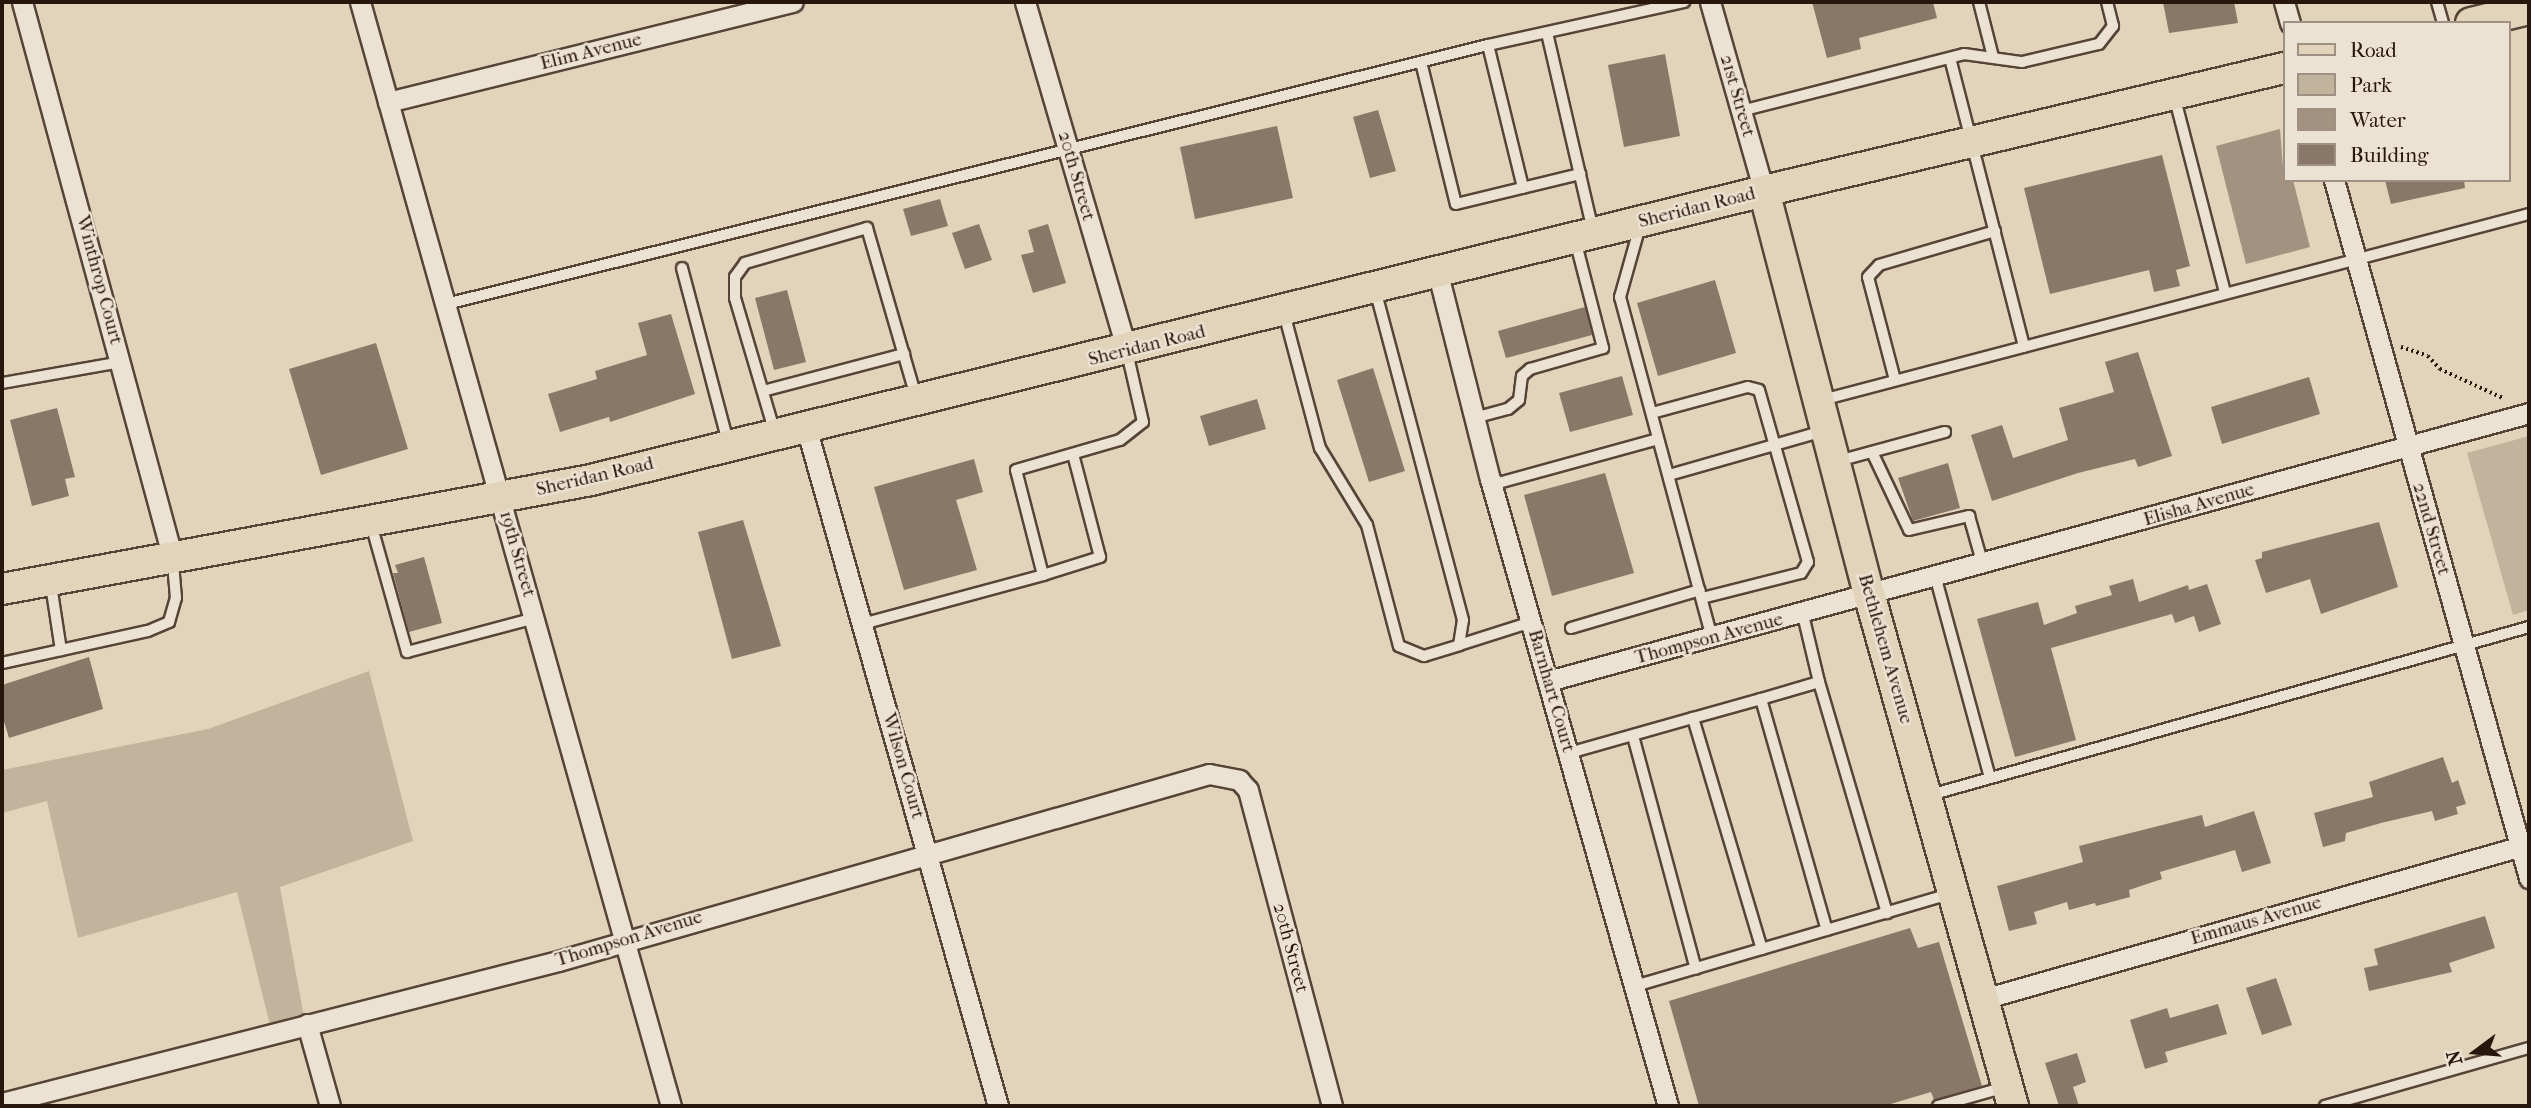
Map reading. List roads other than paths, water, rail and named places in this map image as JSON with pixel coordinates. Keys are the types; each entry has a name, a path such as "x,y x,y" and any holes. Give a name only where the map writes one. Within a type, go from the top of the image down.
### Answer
{"main road":[{"path":"2479,21 2529,9"},
{"name":"Sheridan Road","path":"2,589 371,524 501,498 729,446 1127,351 1764,191 2282,68"},
{"name":"Bethlehem Avenue","path":"1764,191 1870,597 2011,1096"}],"street":[{"name":"Winthrop Court","path":"22,2 173,559"},
{"name":"19th Street","path":"360,2 671,1106"},
{"name":"Elim Avenue","path":"388,102 793,2"},
{"name":"20th Street","path":"1025,2 1127,351"},
{"name":"21st Street","path":"1710,2 1764,191"},
{"path":"2284,2 2289,21"},
{"name":"22nd Street","path":"2335,182 2464,645 2525,845 2529,878"},
{"name":"Barnhart Court","path":"1438,274 1491,485 1668,1106"},
{"name":"Elisha Avenue","path":"1870,597 2529,413"},
{"name":"Wilson Court","path":"806,427 998,1106"},
{"name":"Thompson Avenue","path":"1548,681 1870,597"},
{"name":"Thompson Avenue","path":"2,1103 558,961 626,939 1209,774 1239,780 1248,790"},
{"name":"20th Street","path":"1248,790 1332,1106"},
{"name":"Emmaus Avenue","path":"1983,999 2525,845"},
{"path":"307,1024 330,1106"}],"lane":[{"path":"446,304 1488,45 1684,2"},
{"path":"1979,2 1993,57"},
{"path":"1741,111 1964,54 2022,62 2099,44 2113,26 2107,2"},
{"path":"2437,2 2442,21"},
{"path":"1474,418 1508,409 1519,400 1522,376 1530,369 1603,348 1584,237 1580,174 1547,33"},
{"path":"1488,45 1523,188"},
{"path":"1950,58 2024,346"},
{"path":"1421,62 1456,204 1580,174"},
{"path":"2174,95 2225,293"},
{"path":"1819,401 2529,214"},
{"path":"1641,222 1620,297 1713,638"},
{"path":"776,434 735,298 735,277 745,263 867,228 917,401"},
{"path":"1895,380 1868,277 1879,264 1995,232"},
{"path":"682,268 729,446"},
{"path":"1376,289 1392,367 1463,620 1459,645"},
{"path":"1284,312 1320,448 1367,524 1399,646 1424,656 1531,622"},
{"path":"1043,575 1016,470 1121,440 1143,422 1127,351"},
{"path":"763,391 904,354"},
{"path":"2,383 121,362"},
{"path":"1571,628 1701,594 1801,573 1808,562 1759,390 1748,387 1652,413"},
{"path":"1669,475 1826,430"},
{"path":"1834,462 1945,432"},
{"path":"1491,485 1658,439"},
{"path":"1872,452 1909,530 1969,516 1983,565"},
{"path":"862,624 1100,557 1073,454"},
{"path":"371,524 407,652 535,618"},
{"path":"2,663 169,622 176,598 173,559"},
{"path":"1936,579 1990,778"},
{"path":"50,581 61,650"},
{"path":"1803,615 1819,682 1887,913"},
{"path":"1926,796 2529,627"},
{"path":"1569,753 1819,682"},
{"path":"1761,699 1827,930"},
{"path":"1693,718 1762,949"},
{"path":"1633,736 1696,969"},
{"path":"1635,986 1953,893"},
{"path":"2325,1106 2529,1048"},
{"path":"1938,1106 2011,1096"}],"water":[{"path":"2280,129 2282,182 2294,182 2310,247 2246,264 2216,146"}]}
